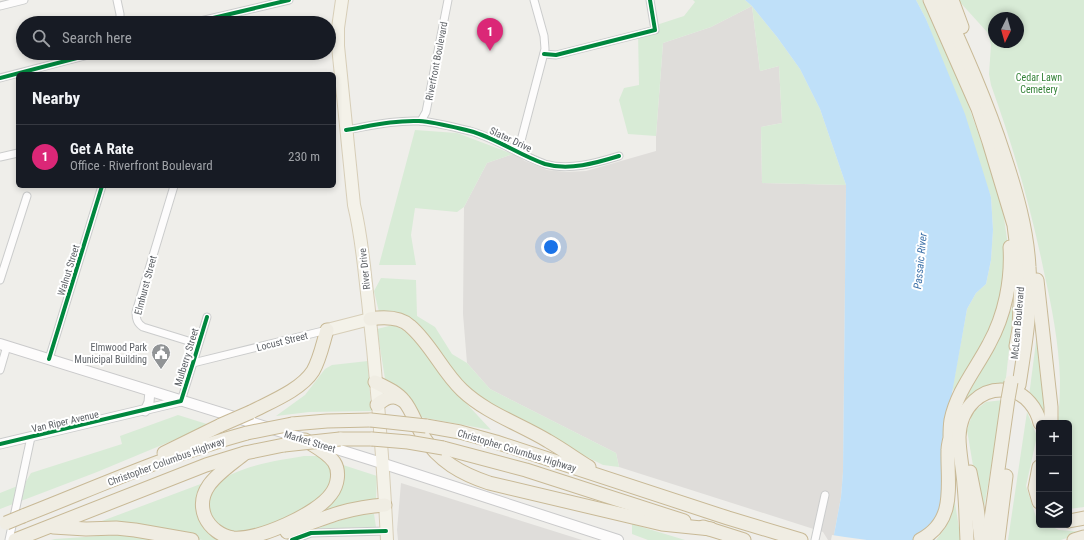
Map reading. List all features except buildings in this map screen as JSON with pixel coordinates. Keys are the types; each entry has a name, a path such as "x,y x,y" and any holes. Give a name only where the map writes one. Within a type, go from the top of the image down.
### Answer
{"highway":[{"name":"McLean Boulevard","path":"930,0 978,109 999,174 1016,238 1021,280 1015,383"},
{"name":"McLean Boulevard","path":"941,0 972,70 997,133 1017,198 1026,241 1030,288 1028,328 1015,383 988,540"},
{"path":"952,0 971,52 997,133"},
{"path":"920,540 934,530 942,521 946,510 948,495 948,449 951,420 959,396 995,332 1006,294 1010,267 1010,242 999,174"},
{"path":"1017,198 1027,228 1032,252 1051,407 1051,420"},
{"path":"370,319 387,317 398,319 407,323 416,331 450,378 476,401 549,441 606,478"},
{"path":"98,487 205,432 251,412 288,392 305,380 312,372 327,330"},
{"path":"376,382 399,396 404,401 427,442 445,462 459,471 489,483 628,509"},
{"path":"967,534 967,516 959,439 965,413 975,400 983,394 992,390 1003,390 1020,395 1033,406 1039,420"},
{"path":"377,405 384,399 391,397 399,398 404,401"},
{"name":"McLean Boulevard","path":"998,540 1012,401"},
{"name":"Christopher Columbus Highway","path":"6,525 23,516 195,449 247,433 292,424 371,420 426,426 460,432 496,442 635,488 801,540"},
{"path":"961,427 977,507 981,540"},
{"name":"Christopher Columbus Highway","path":"14,539 206,465 245,453 284,445 340,439 372,439 408,442 443,448 526,470 628,509 711,529 744,540"},
{"path":"245,453 212,479 206,488 203,499 203,510 210,525 222,535 233,538 264,533 288,523 314,509 330,496 334,490 337,480 337,470 334,462 318,448 305,440"},
{"path":"950,440 967,534"},
{"path":"267,540 333,514 350,509 385,505"},
{"path":"1072,520 1084,518"},
{"path":"1072,521 1084,522"},
{"path":"49,526 86,529 116,528 192,540"},
{"path":"1074,540 1084,537"}],"main road":[{"name":"River Drive","path":"342,0 338,28 338,46 354,206 359,225 370,319 383,464 386,535"},
{"name":"Locust Street","path":"327,330 370,319"},
{"name":"Market Street","path":"4,345 383,464 618,540"}],"street":[{"path":"0,6 23,0"},
{"path":"117,0 120,16"},
{"path":"222,16 289,0"},
{"name":"Riverfront Boulevard","path":"420,121 426,112 448,0"},
{"path":"518,152 545,49 544,36 534,0"},
{"path":"544,54 556,55 655,30 650,0"},
{"path":"23,72 69,60"},
{"path":"0,78 16,74"},
{"name":"Slater Drive","path":"346,130 388,123 420,121 485,135 518,152 544,163 564,167 579,166 619,156"},
{"path":"0,157 16,153"},
{"name":"Walnut Street","path":"49,358 101,188"},
{"name":"Elmhurst Street","path":"173,188 136,312 136,319 143,327 198,344"},
{"path":"0,280 27,196"},
{"name":"Mulberry Street","path":"181,401 207,317"},
{"name":"Locust Street","path":"193,364 327,330"},
{"path":"0,370 4,345"},
{"path":"145,411 149,402 150,391"},
{"name":"Van Riper Avenue","path":"0,444 145,411 181,401"},
{"path":"14,539 6,525 31,437"},
{"path":"815,540 825,495"},
{"path":"292,540 311,533 386,535"}],"shaded area":[{"path":"752,6 760,71 779,66 782,123 761,127 762,183 846,185 843,472 841,497 833,540 828,540 823,532 619,467 616,453 490,389 467,363 463,314 464,207 487,163 513,154 525,161 547,170 566,172 586,171 656,151 663,43 711,27"},
{"path":"401,483 582,540 398,540 397,530"}],"green space":[{"path":"693,0 745,0 752,6 711,27 663,43 656,136 628,134 619,100 624,88 639,85 638,31 684,16 695,2"},
{"path":"916,0 922,0 965,96 1001,197 1008,246 997,322 961,383 952,391 967,309 976,293 986,284 991,260 993,230 991,197 926,19"},
{"name":"Cedar Lawn Cemetery","path":"958,0 1084,0 1084,507 1072,509 1072,420 1058,420 1060,380 1055,326 1050,299 1027,201 1007,131 991,85 989,74 991,48 1024,48 1024,12 988,12 988,33"},
{"path":"752,6 800,69 820,109 846,185 762,183 761,127 782,123 779,66 760,71"},
{"path":"415,130 457,133 513,154 487,163 464,207 457,212 415,208 411,235 416,265 379,265"},
{"path":"381,278 416,280 417,316 435,327 452,354 467,363 490,389 616,453 619,467 603,465 491,409 470,394 416,327 379,312 374,291"},
{"path":"1014,303 1005,387 959,410 992,352"},
{"path":"393,325 411,334 453,389 491,430 420,417 386,385 377,329"},
{"path":"1037,334 1047,415 1029,396"},
{"path":"368,361 371,411 309,412 276,416 305,395 325,369 332,365"},
{"path":"1003,400 982,519 967,430 973,412 986,402"},
{"path":"1027,412 1036,434 1036,441 1026,486 1036,517 1036,528 1055,528 1059,530 1084,532 1061,540 1008,540"},
{"path":"178,415 210,425 97,472 0,509 0,493 25,483 31,473 122,444 120,436"},
{"path":"304,456 323,456 331,465 332,480 324,495 299,514 270,528 226,534 210,520 207,506 211,491 231,474 255,466"},
{"path":"340,464 377,476 376,501 315,517 338,496 343,471"},
{"path":"206,482 199,509 208,533 222,540 203,540 94,524"},
{"path":"954,497 961,540 936,540 946,527"},
{"path":"374,514 376,527 314,529 357,515"},
{"path":"632,524 685,540 648,540 632,534"},
{"path":"128,534 166,540 51,540 55,539"}],"water":[{"name":"Passaic River","path":"745,0 916,0 926,19 965,114 991,197 993,230 991,260 986,284 976,293 967,309 951,399 945,421 942,443 941,503 935,540 833,540 841,497 843,472 846,185 820,109 800,69 777,37 752,6"}],"pier":[{"path":"832,535 845,537 867,540 831,540"}],"cycle path":[{"path":"222,16 289,0"},
{"path":"544,54 556,55 655,30 650,0"},
{"path":"23,72 69,60"},
{"path":"0,78 16,74"},
{"path":"346,130 400,121 431,122 480,134 545,164 563,167 582,165 619,156"},
{"path":"49,359 101,188"},
{"path":"0,444 181,401 207,317"},
{"path":"292,540 311,533 386,531"}],"place":[{"name":"Get A Rate","path":"490,51"},
{"name":"Elmwood Park Municipal Building","path":"161,370"}]}
